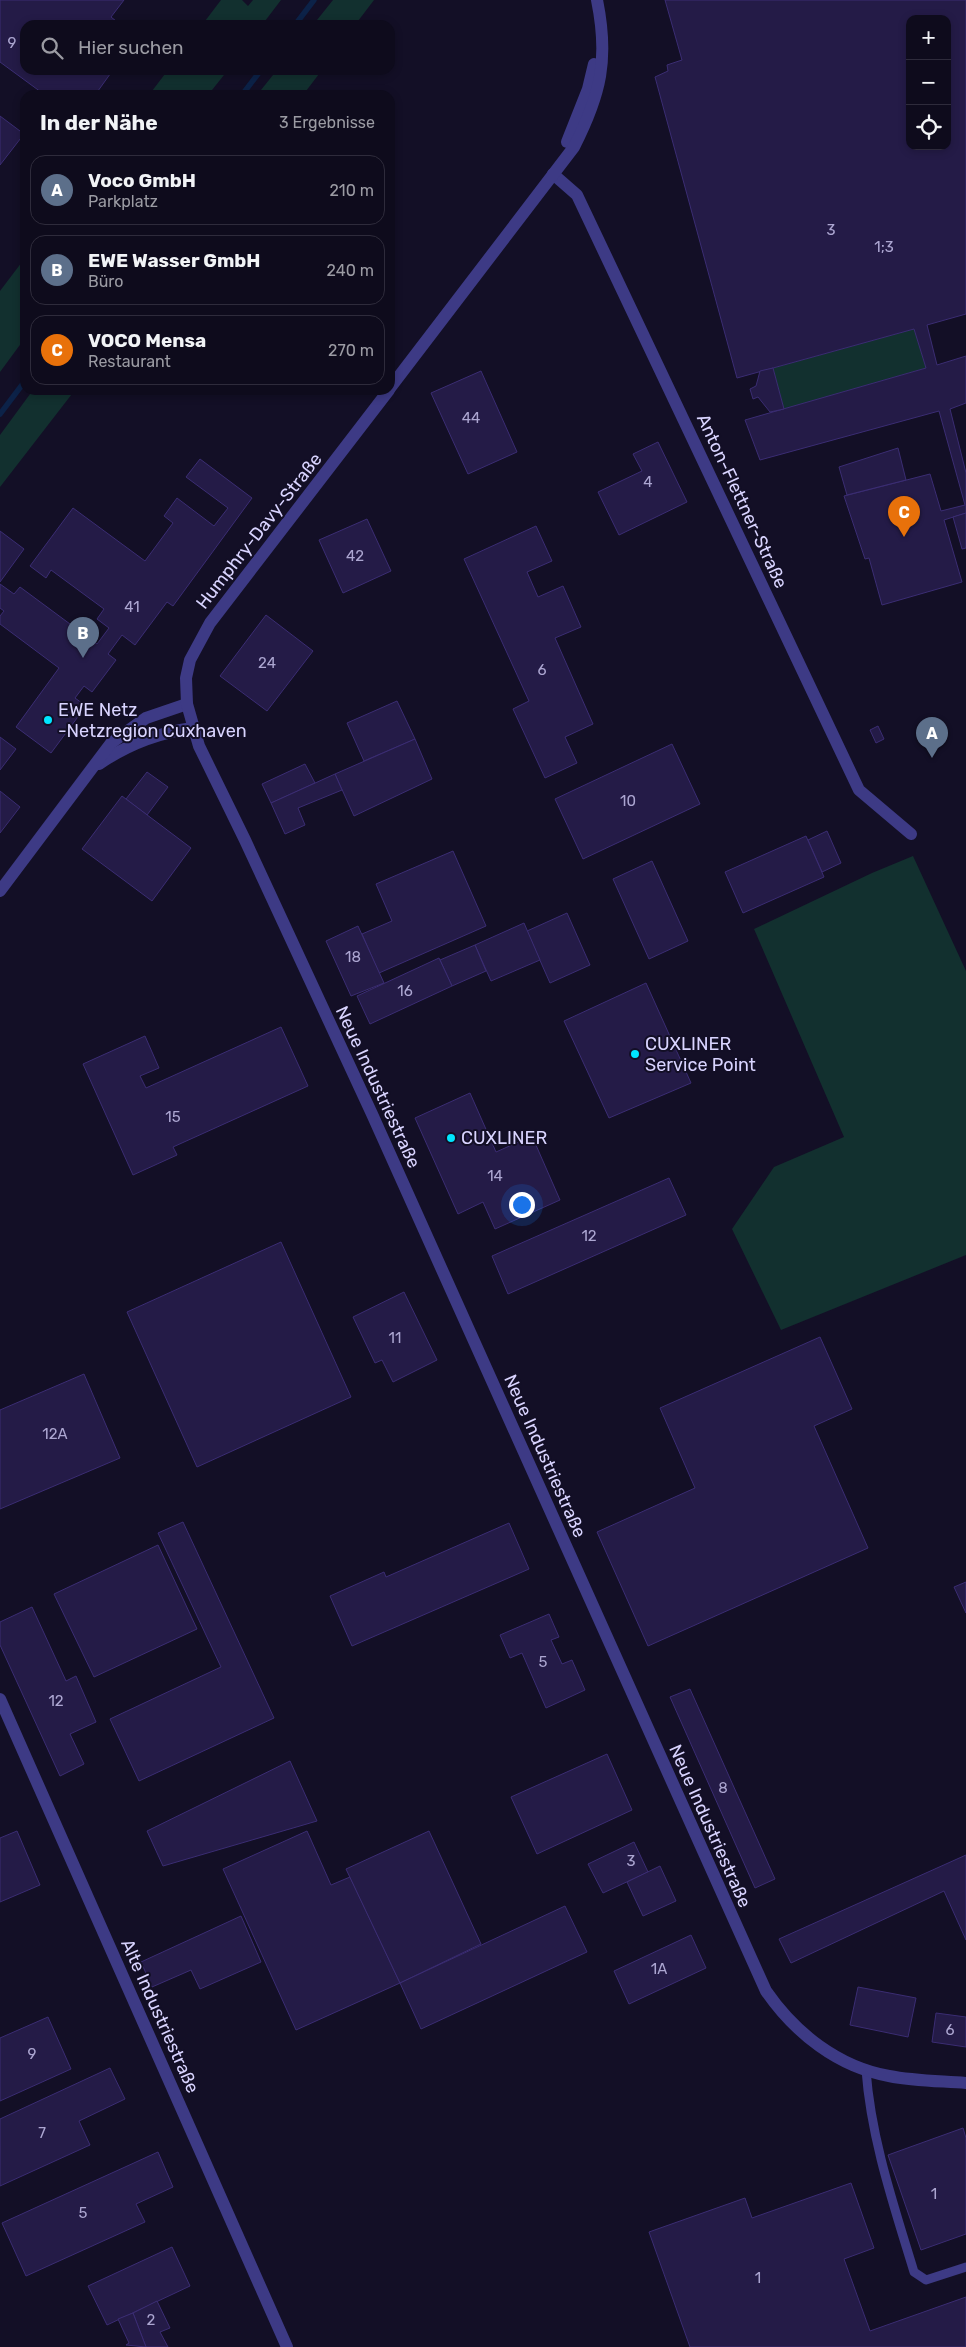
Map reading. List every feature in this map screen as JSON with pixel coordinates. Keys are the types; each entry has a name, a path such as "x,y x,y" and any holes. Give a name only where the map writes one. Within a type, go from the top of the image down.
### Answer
{"street":[{"name":"Humphry-Davy-Straße","path":"553,174 574,128 588,89 595,59 595,29 588,0"},
{"name":"Humphry-Davy-Straße","path":"395,381 574,147 588,120 597,92 603,58 603,32 597,0"},
{"name":"Anton-Flettner-Straße","path":"553,174 577,195 859,790 911,834"},
{"name":"Humphry-Davy-Straße","path":"192,728 187,704 186,678 190,660 210,623 384,395"},
{"path":"0,891 111,743 146,718 187,704"},
{"path":"91,770 130,745 168,731 192,728"},
{"name":"Neue Industriestraße","path":"192,728 198,746 245,840 372,1114 757,1975 777,2006 796,2028 815,2043 844,2061 866,2070 890,2076 966,2083"},
{"name":"Alte Industriestraße","path":"0,1699 287,2347"}],"lane":[{"path":"866,2070 868,2093 880,2156 914,2272 926,2280 966,2267"}],"green space":[{"path":"221,0 242,0 248,6 253,0 281,0 266,20 206,20"},
{"path":"333,0 374,0 359,20 317,20"},
{"path":"164,75 224,75 212,90 153,90"},
{"path":"273,75 318,75 307,90 261,90"},
{"path":"20,265 20,345 0,372 0,291"},
{"path":"914,329 926,368 784,409 773,368"},
{"path":"29,395 71,395 0,487 0,435"},
{"path":"913,856 966,971 966,1255 781,1330 732,1229 774,1167 844,1137 754,929 872,873"}],"building":[{"path":"0,0 124,0 111,17 115,20 20,20 20,75 109,75 99,90 38,90 0,62"},
{"path":"665,0 966,0 966,314 927,325 937,365 966,356 966,403 950,409 966,473 966,513 944,520 962,582 882,605 869,558 865,559 844,496 930,474 941,511 965,505 939,411 760,460 745,420 926,368 914,329 737,378 655,77 668,71 667,65 682,60"},
{"path":"0,116 20,131 20,139 0,165"},
{"path":"773,368 784,409 770,412 758,397 753,399 750,389 756,386 760,371"},
{"path":"481,371 517,452 468,474 431,393"},
{"path":"658,442 687,502 619,535 598,492 642,471 633,454"},
{"path":"898,448 906,480 847,495 839,467"},
{"path":"200,459 252,498 173,606 167,602 135,645 122,635 108,654 116,660 92,692 84,686 75,698 86,706 51,753 16,727 59,668 0,624 0,616 4,611 0,608 0,584 14,594 20,587 97,644 109,628 97,619 104,609 51,570 46,578 30,566 73,508 145,561 173,523 164,516 177,498 214,526 228,508 186,477"},
{"path":"966,513 966,548 962,549 953,517"},
{"path":"367,519 391,571 343,593 319,540"},
{"path":"536,526 552,561 527,572 538,597 563,586 581,627 555,638 593,724 565,737 577,763 545,778 513,709 529,701 464,559"},
{"path":"0,531 24,549 0,582"},
{"path":"266,615 313,651 267,711 220,676"},
{"path":"397,701 415,739 364,761 347,723"},
{"path":"878,726 884,739 876,743 870,730"},
{"path":"0,737 16,749 0,770"},
{"path":"415,739 432,779 354,816 335,774"},
{"path":"672,744 700,804 583,859 555,799"},
{"path":"305,764 315,783 271,803 262,784"},
{"path":"147,772 168,787 147,815 126,799"},
{"path":"335,774 342,790 298,808 305,825 285,834 271,803"},
{"path":"0,791 20,807 0,833"},
{"path":"122,796 191,848 152,901 82,849"},
{"path":"827,831 841,863 822,872 808,840"},
{"path":"806,836 824,877 743,913 725,872"},
{"path":"453,851 486,926 379,973 362,934 392,921 376,884"},
{"path":"652,861 688,941 649,959 613,879"},
{"path":"567,913 590,965 550,983 527,931"},
{"path":"524,923 540,960 491,981 475,945"},
{"path":"358,926 384,983 351,996 326,941"},
{"path":"475,945 486,971 452,986 440,960"},
{"path":"439,958 452,986 370,1024 357,996"},
{"path":"646,983 691,1083 609,1118 564,1021"},
{"path":"281,1027 308,1086 173,1147 177,1155 133,1175 83,1064 145,1036 159,1068 140,1076 146,1088"},
{"path":"470,1093 496,1152 532,1136 560,1200 495,1229 483,1202 458,1214 415,1118"},
{"path":"669,1178 686,1215 508,1294 492,1256"},
{"path":"281,1242 351,1397 197,1467 127,1312"},
{"path":"404,1292 437,1360 393,1382 382,1360 375,1363 353,1317"},
{"path":"820,1337 852,1409 814,1426 868,1548 648,1646 597,1532 695,1488 660,1408"},
{"path":"84,1374 120,1458 0,1509 0,1410"},
{"path":"183,1522 274,1718 139,1781 110,1719 221,1667 158,1533"},
{"path":"509,1523 529,1569 352,1646 330,1596 384,1572 386,1577"},
{"path":"158,1545 197,1629 94,1677 54,1594"},
{"path":"966,1582 966,1613 954,1587"},
{"path":"32,1607 66,1681 76,1676 96,1722 70,1734 84,1764 60,1776 0,1645 0,1622"},
{"path":"549,1614 559,1637 551,1640 562,1664 572,1660 585,1690 546,1708 522,1653 510,1658 500,1635"},
{"path":"690,1689 775,1879 755,1888 670,1697"},
{"path":"607,1754 632,1810 537,1854 511,1797"},
{"path":"290,1761 317,1821 163,1866 147,1831"},
{"path":"17,1831 40,1885 0,1902 0,1838"},
{"path":"307,1831 331,1885 350,1877 400,1983 296,2030 223,1869"},
{"path":"429,1831 481,1944 400,1983 346,1869"},
{"path":"634,1842 648,1872 603,1893 588,1864"},
{"path":"966,1855 966,1940 944,1891 791,1963 779,1939"},
{"path":"660,1866 676,1901 643,1916 627,1882"},
{"path":"565,1906 587,1952 421,2029 400,1983"},
{"path":"241,1916 261,1962 200,1989 191,1970 152,1987 141,1962"},
{"path":"691,1935 706,1968 629,2004 614,1971"},
{"path":"858,1987 916,1998 908,2037 850,2025"},
{"path":"936,2013 966,2017 966,2047 932,2042"},
{"path":"48,2017 71,2069 0,2101 0,2038"},
{"path":"110,2068 125,2099 79,2121 90,2145 0,2186 0,2119"},
{"path":"963,2128 966,2138 966,2234 921,2250 888,2155"},
{"path":"158,2152 173,2187 136,2204 145,2222 26,2276 2,2223"},
{"path":"851,2183 874,2248 844,2259 870,2331 966,2297 966,2347 690,2347 649,2232 745,2198 752,2218"},
{"path":"172,2247 190,2286 107,2325 88,2286"},
{"path":"157,2301 170,2328 160,2332 168,2347 146,2347 133,2313"},
{"path":"133,2313 146,2347 126,2345 129,2343 118,2319"}],"waterway":[{"path":"299,20 314,0"},
{"path":"246,90 257,75"},
{"path":"0,414 20,388"}],"place":[{"name":"VOCO Mensa","path":"904,537"},
{"name":"EWE Wasser GmbH","path":"83,658"},
{"name":"EWE Netz -Netzregion Cuxhaven","path":"48,720"},
{"name":"Voco GmbH","path":"932,758"},
{"name":"CUXLINER Service Point","path":"635,1054"},
{"name":"CUXLINER","path":"451,1138"}]}
